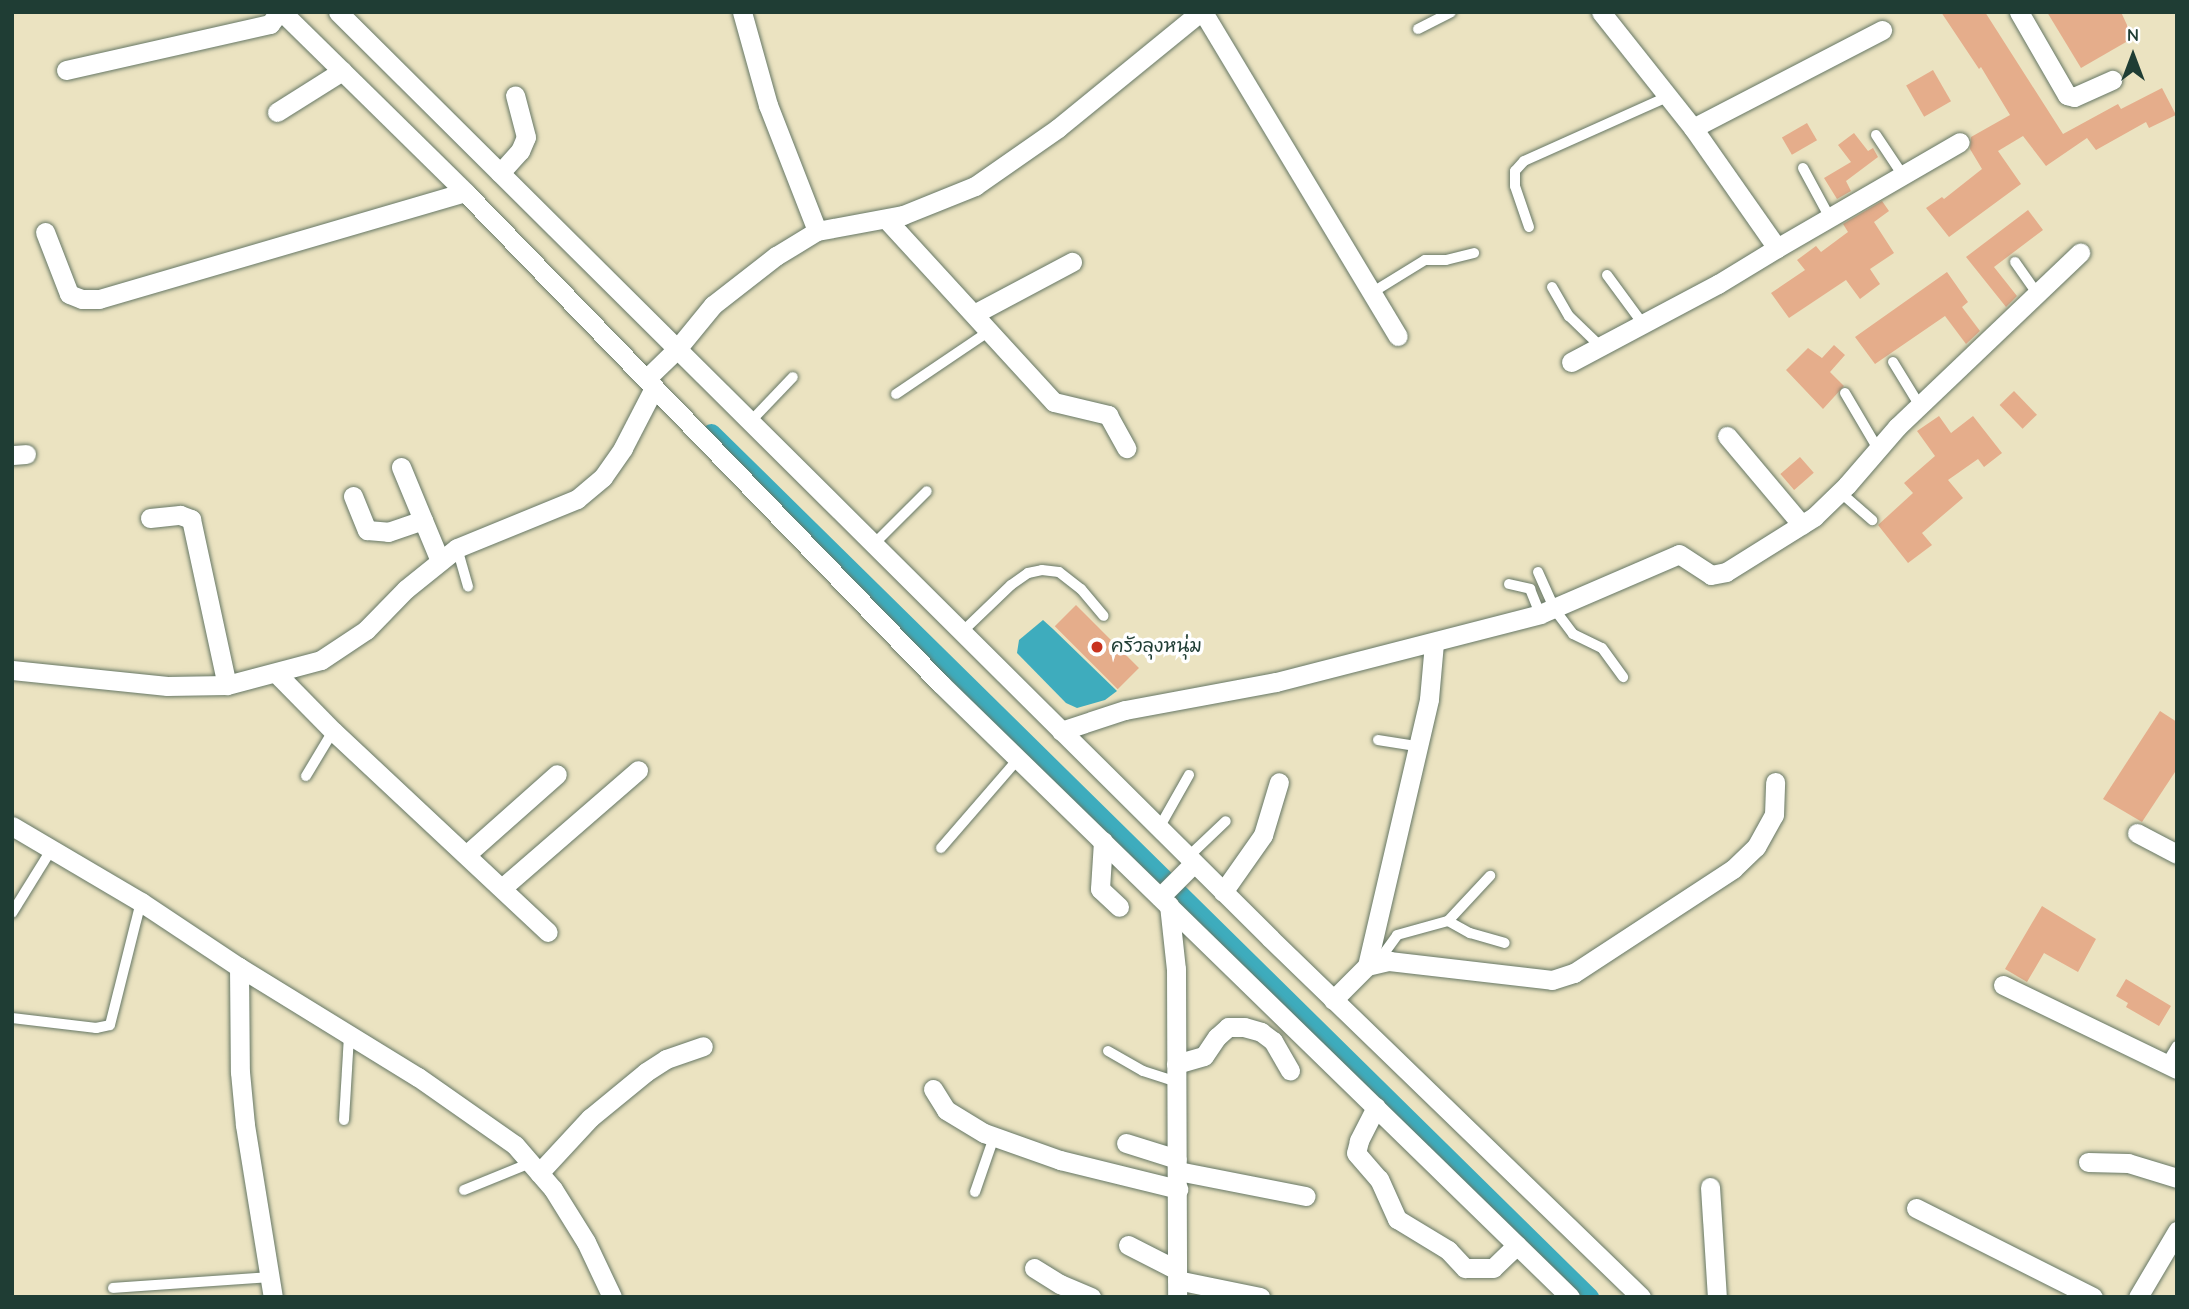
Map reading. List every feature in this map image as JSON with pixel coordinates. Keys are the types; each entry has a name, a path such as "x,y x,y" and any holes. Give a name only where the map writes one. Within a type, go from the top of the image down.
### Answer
{"street":[{"path":"66,70 270,24 281,12 465,192 1018,759 1103,841 1166,896 1570,1297"},
{"path":"338,12 674,352 750,422 1159,828 1189,864 1223,892 1641,1297"},
{"path":"742,12 768,105 817,231"},
{"path":"12,670 167,686 227,685 277,674 321,660 366,630 406,589 457,548 577,499 603,477 623,449 650,381 713,304 776,256 817,231 887,220 975,186 1058,128 1202,12 1398,336"},
{"path":"1601,12 1693,128 1777,248"},
{"path":"2019,12 2067,95 2074,97 2112,80"},
{"path":"1693,128 1882,30"},
{"path":"276,112 342,71"},
{"path":"499,173 520,151 526,137 515,95"},
{"path":"1571,362 1764,258 1829,216 1960,142"},
{"path":"45,232 69,294 82,299 99,299 465,192"},
{"path":"887,220 1054,402 1108,415 1126,448"},
{"path":"1061,731 1125,710 1276,682 1547,612 1664,558 1679,554 1711,575 1726,572 1802,525 1840,492 1920,406 2080,253"},
{"path":"974,314 1072,261"},
{"path":"1727,436 1802,525"},
{"path":"401,467 440,561"},
{"path":"353,496 367,530 388,532 423,520"},
{"path":"150,518 180,515 191,519 227,685"},
{"path":"1372,965 1416,746 1429,699 1434,643"},
{"path":"277,674 332,731 548,932"},
{"path":"502,888 638,770"},
{"path":"467,854 557,774"},
{"path":"1223,892 1263,835 1279,782"},
{"path":"1333,1000 1372,965 1400,960 1552,980 1574,973 1733,869 1756,847 1774,815 1775,782"},
{"path":"12,826 141,902 239,967 418,1077 515,1145 553,1189 586,1241 612,1297"},
{"path":"2137,832 2177,854"},
{"path":"1103,841 1100,889 1119,907"},
{"path":"1177,1282 1176,969 1166,896 1189,864"},
{"path":"239,967 240,1072 245,1125 272,1287"},
{"path":"2003,985 2172,1067"},
{"path":"1176,1073 1204,1056 1228,1027 1244,1027 1261,1032 1273,1041 1290,1071"},
{"path":"535,1168 646,1072 666,1059 703,1046"},
{"path":"933,1089 946,1110 994,1137 1059,1160 1177,1173 1306,1196"},
{"path":"1376,1107 1356,1153 1378,1179 1397,1219 1448,1250 1465,1268 1493,1268 1517,1245"},
{"path":"1126,1143 1177,1173"},
{"path":"2088,1162 2128,1163 2177,1178"},
{"path":"1710,1187 1717,1297"},
{"path":"1916,1208 2093,1297"},
{"path":"2138,1297 2177,1231"},
{"path":"1128,1245 1177,1282 1260,1297"},
{"path":"1034,1268 1059,1284 1091,1297"}],"lane":[{"path":"1418,29 1451,12"},
{"path":"1529,227 1515,186 1515,172 1524,162 1667,97"},
{"path":"1876,135 1902,174"},
{"path":"1803,168 1829,216"},
{"path":"1373,292 1424,260 1446,260 1474,253"},
{"path":"2015,261 2037,293"},
{"path":"1607,275 1643,324"},
{"path":"1552,287 1569,316 1600,346"},
{"path":"896,394 988,332"},
{"path":"1893,362 1920,406"},
{"path":"750,422 793,377"},
{"path":"1845,393 1878,450"},
{"path":"873,545 927,491"},
{"path":"1840,492 1872,520"},
{"path":"457,548 467,586"},
{"path":"962,632 1011,585 1028,573 1042,570 1059,572 1081,589 1104,616"},
{"path":"1538,572 1547,612"},
{"path":"1509,584 1530,589 1547,612 1573,634 1602,648 1623,677"},
{"path":"306,776 332,731"},
{"path":"1378,740 1416,746"},
{"path":"942,848 1018,759"},
{"path":"1159,828 1189,775"},
{"path":"1189,864 1226,821"},
{"path":"12,913 51,849"},
{"path":"1372,965 1397,935 1448,921 1490,876"},
{"path":"12,1018 96,1028 110,1025 141,902"},
{"path":"1448,921 1470,933 1505,943"},
{"path":"344,1119 349,1034"},
{"path":"2172,1067 2177,1046"},
{"path":"1108,1051 1143,1071 1176,1073"},
{"path":"975,1192 994,1137"},
{"path":"464,1190 535,1168"},
{"path":"113,1288 272,1287"}],"water":[{"path":"1043,620 1117,691 1105,700 1077,708 1066,703 1017,653 1019,640"}],"building":[{"path":"1941,12 1985,12 2063,134 2118,104 2121,109 2162,88 2176,115 2149,128 2146,122 2096,150 2087,138 2046,166 2023,136 1998,151 2021,184 1949,237 1926,208 1942,197 1944,199 1982,169 1970,149 1971,137 2010,115 1981,67 1979,69"},
{"path":"2047,12 2121,12 2133,38 2081,68"},
{"path":"1933,70 1951,101 1924,117 1906,86"},
{"path":"1807,123 1817,140 1792,155 1782,138"},
{"path":"1854,133 1868,151 1873,148 1878,157 1846,181 1851,191 1837,199 1824,178 1851,162 1838,145"},
{"path":"1882,201 1889,211 1874,222 1894,253 1870,269 1880,284 1860,299 1846,280 1789,318 1771,293 1805,270 1797,260 1816,246 1821,252 1848,232 1843,224"},
{"path":"2028,210 2043,230 1994,267 2017,296 2006,307 1966,257"},
{"path":"1947,272 1968,302 1962,307 1980,331 1966,344 1945,316 1875,364 1855,337"},
{"path":"1834,345 1845,355 1830,372 1844,386 1823,409 1786,370 1808,348 1822,358"},
{"path":"2014,391 2037,415 2023,429 2000,405"},
{"path":"1939,416 1951,433 1973,416 2002,453 1984,467 1978,459 1948,480 1963,498 1922,533 1932,545 1908,563 1878,525 1913,493 1904,483 1935,456 1917,431"},
{"path":"1800,457 1814,473 1794,490 1780,474"},
{"name":"ครัวลุงหนุ่ม","path":"1076,605 1139,668 1118,689 1055,626"},
{"path":"2160,711 2177,722 2177,769 2142,822 2103,799"},
{"path":"2042,906 2096,939 2078,972 2044,953 2027,982 2005,969"},
{"path":"2126,979 2171,1006 2159,1026 2126,1007 2128,1003 2116,996"}],"waterway":[{"path":"711,433 1589,1297"}],"place":[{"name":"ครัวลุงหนุ่ม","path":"1097,647"}]}
